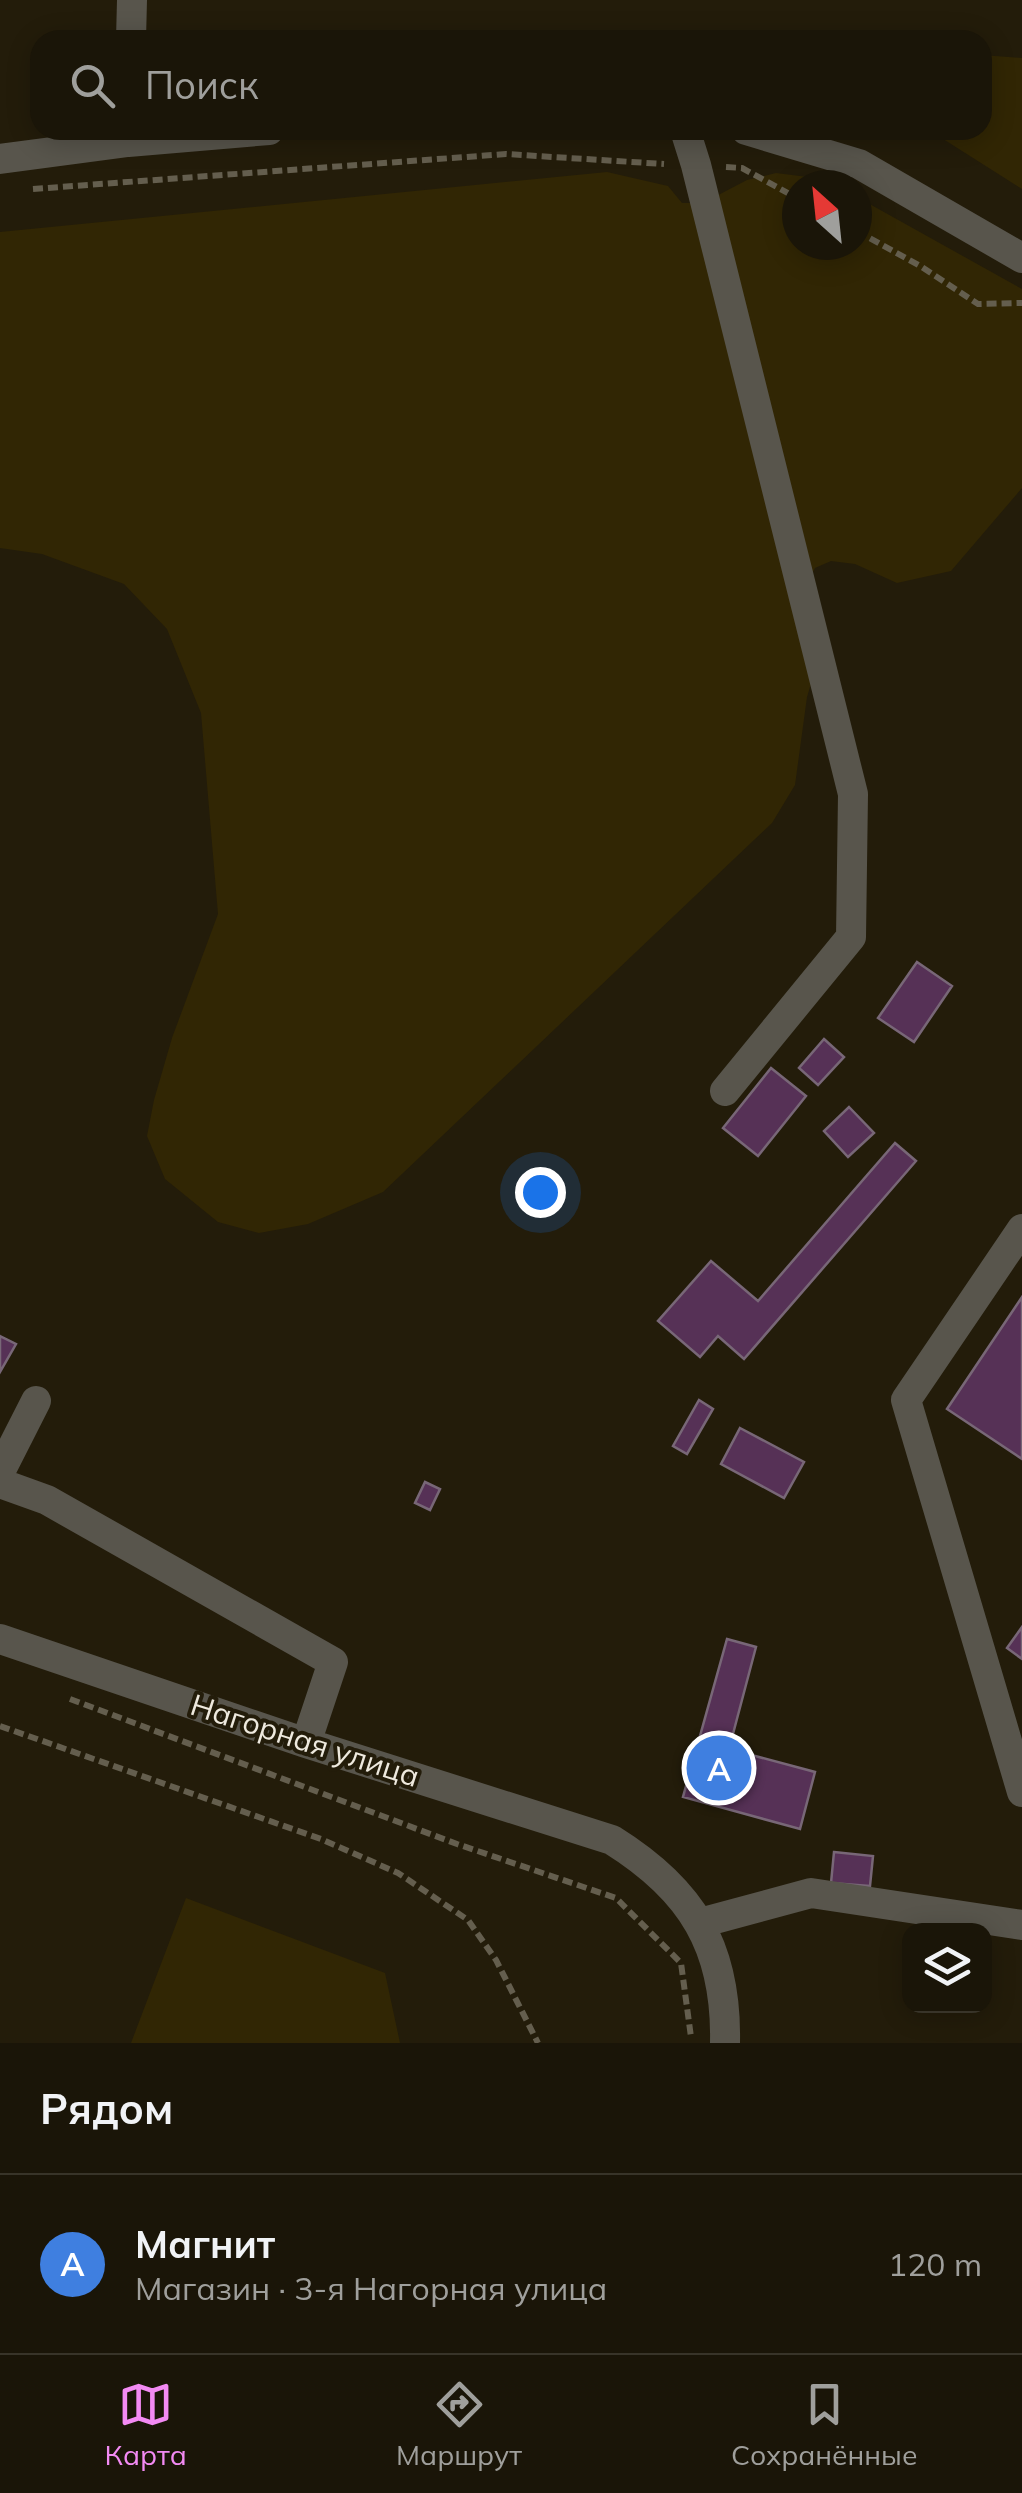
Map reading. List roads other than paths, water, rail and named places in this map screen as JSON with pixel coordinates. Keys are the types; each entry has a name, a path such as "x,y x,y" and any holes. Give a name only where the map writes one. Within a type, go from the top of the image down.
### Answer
{"street":[{"path":"131,30 132,0"},
{"path":"0,159 106,140"},
{"path":"688,140 853,794 851,936 725,1090"},
{"path":"779,140 859,164 1022,258"},
{"path":"1022,1228 906,1400 1022,1792"},
{"path":"0,1472 36,1401"},
{"path":"0,1483 47,1500 333,1662 306,1742"},
{"name":"Нагорная улица","path":"0,1639 612,1840 663,1876 700,1923 721,1988 725,2043"},
{"path":"700,1923 811,1894 1022,1925"}],"place":[{"name":"Магнит","path":"719,1768"}]}
